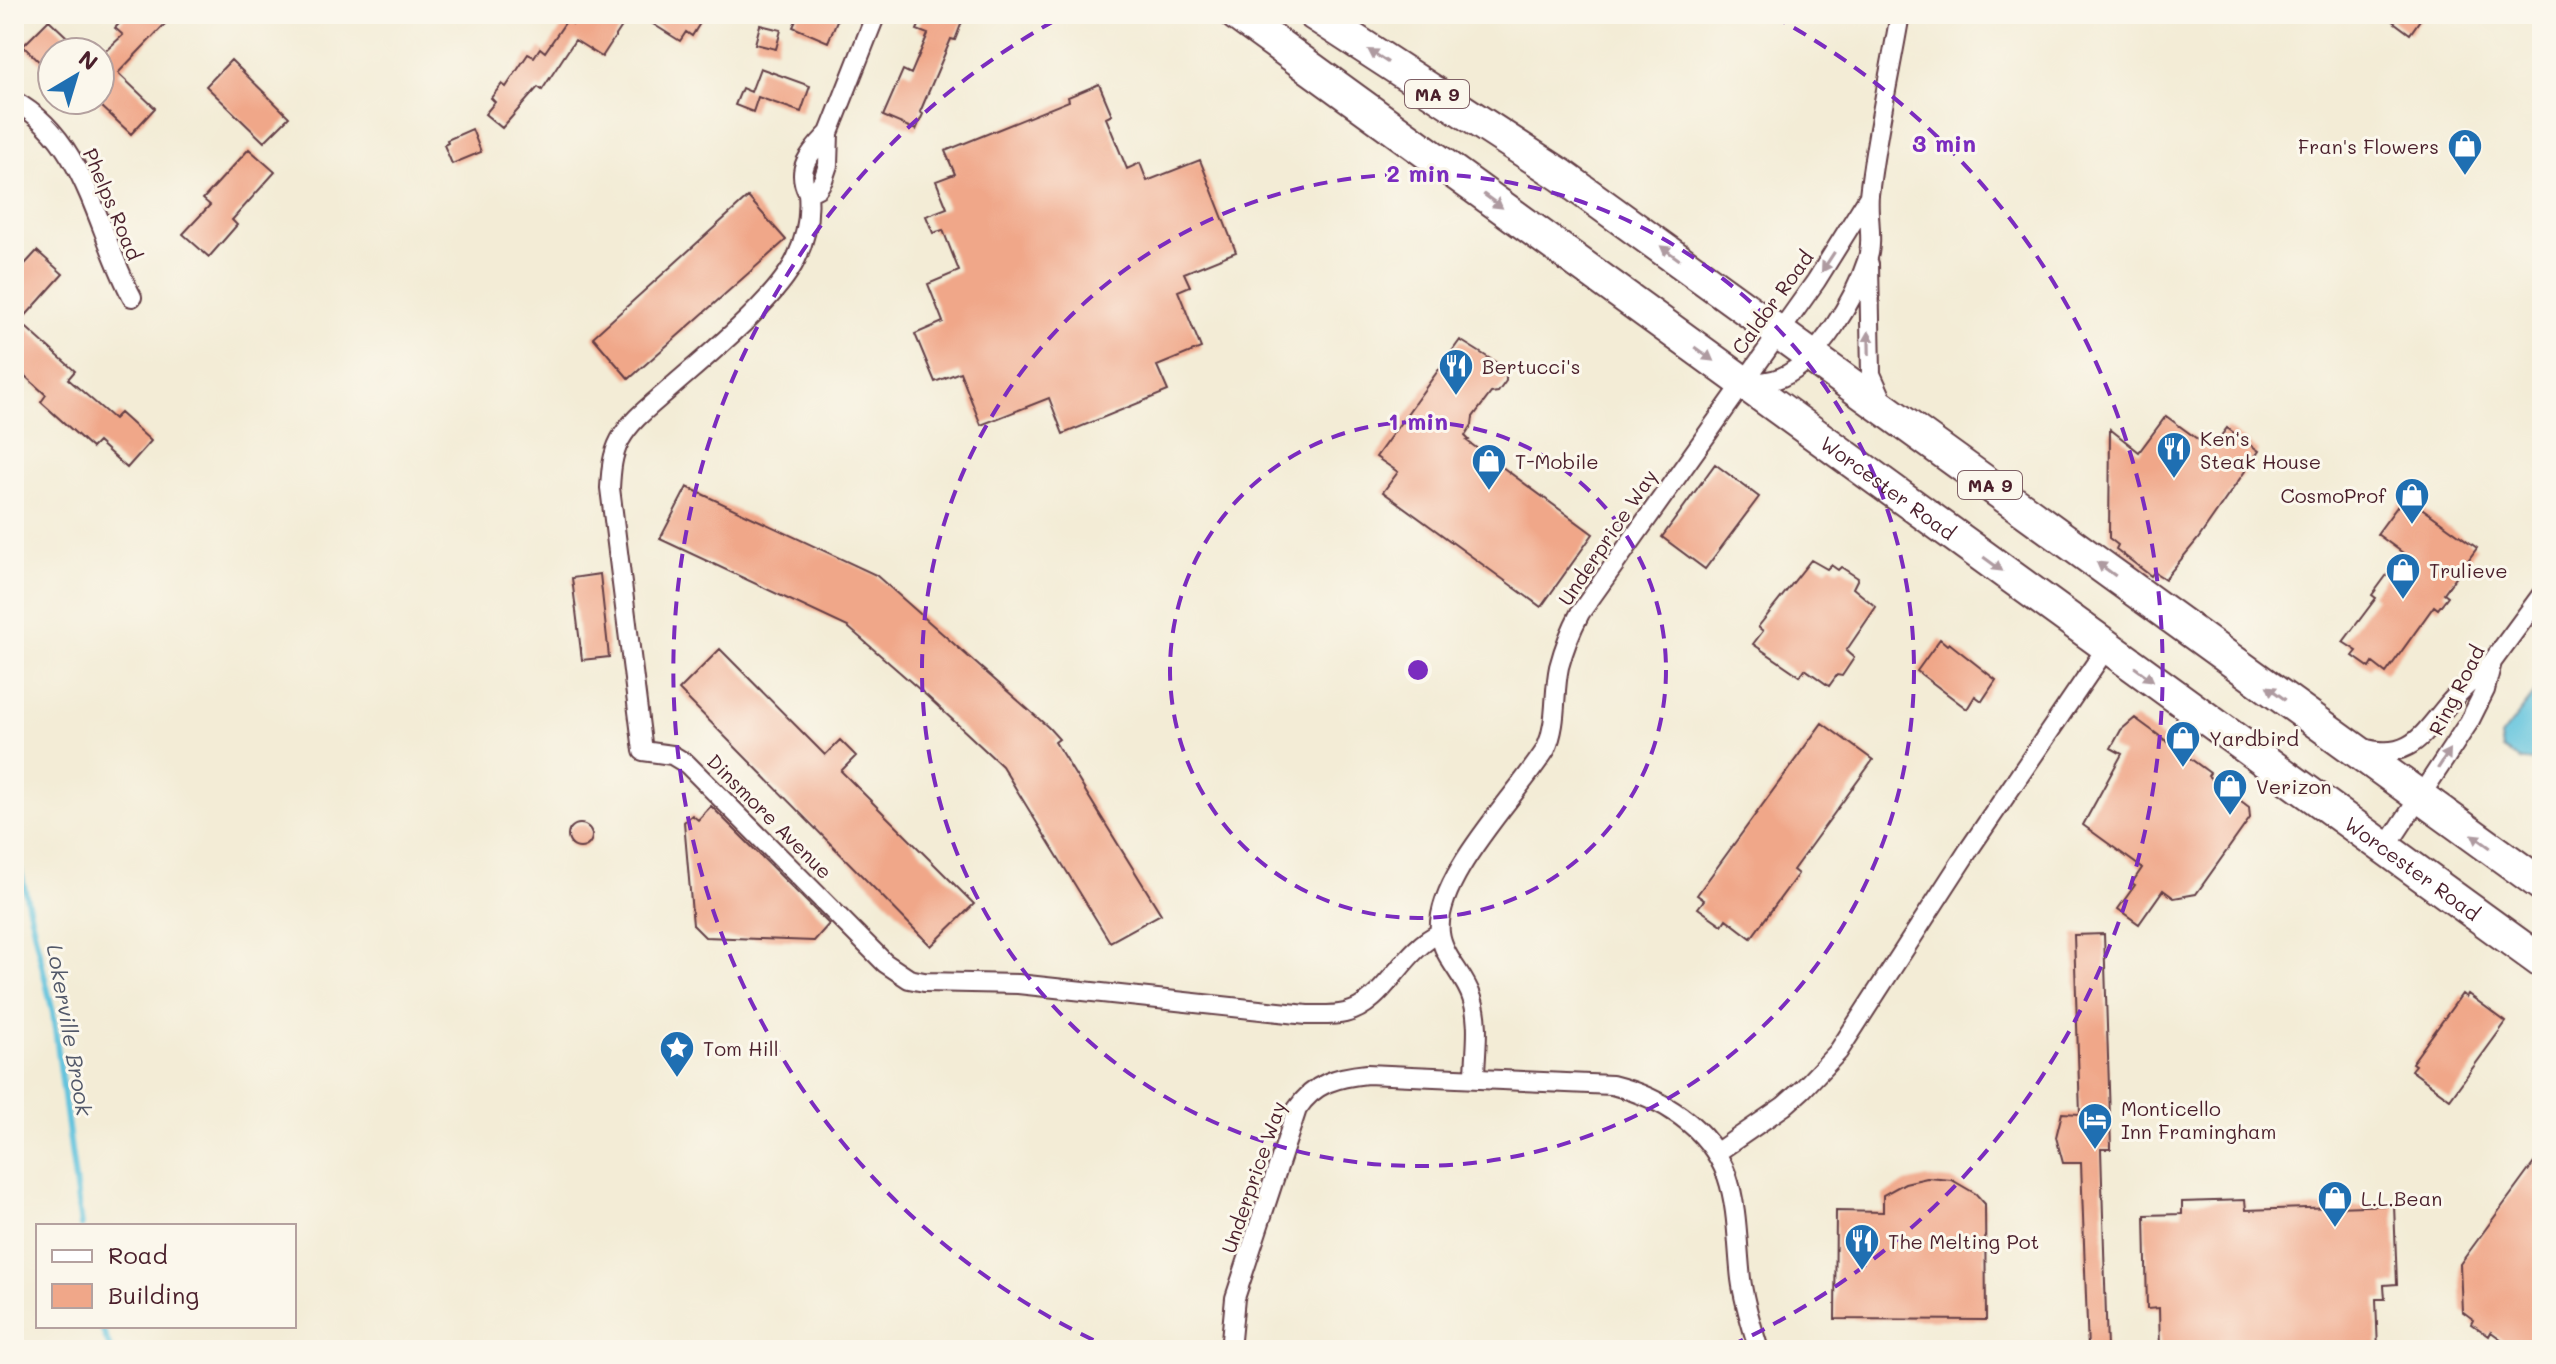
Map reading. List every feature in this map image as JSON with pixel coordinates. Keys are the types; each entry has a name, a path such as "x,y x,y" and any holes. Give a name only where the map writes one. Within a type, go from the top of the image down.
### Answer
{"highway":[{"name":"Worcester Road","path":"1236,14 2542,962"},
{"name":"MA 9","path":"1314,14 1561,175 2542,885"}],"street":[{"name":"Dinsmore Avenue","path":"876,14 829,133 804,164 803,183 808,193 807,225 795,262 750,315 636,420 620,440 614,455 610,488 643,751 672,755 687,764 885,963 909,979 924,982 999,982 1329,1015 1348,1013 1363,1006 1416,949 1428,938 1440,933"},
{"name":"Caldor Road","path":"1742,382 1781,378 1812,355 1850,299 1869,258 1869,196 1900,14"},
{"name":"Phelps Road","path":"14,101 41,118 76,166 108,249 132,297"},
{"name":"Caldor Road","path":"1742,382 1816,281 1869,196"},
{"path":"1869,258 1871,374 1882,401 1893,415"},
{"name":"Underprice Way","path":"1440,933 1442,904 1456,873 1535,767 1549,741 1556,714 1559,667 1570,632 1580,613 1742,382"},
{"name":"Ring Road","path":"2386,848 2474,712 2485,690 2492,662 2542,594"},
{"path":"1716,1153 1784,1106 1838,1052 1968,851 2107,647"},
{"path":"2339,739 2365,749 2382,751 2413,744 2492,662"},
{"path":"1440,933 1444,949 1472,996 1476,1012 1475,1078"},
{"name":"Underprice Way","path":"1230,1350 1235,1298 1297,1109 1305,1096 1318,1086 1345,1076 1367,1074 1591,1082 1634,1091 1674,1111 1705,1138 1727,1175 1741,1282 1759,1350"}],"water":[{"path":"2542,684 2542,760 2522,761 2503,749 2501,737"}],"building":[{"path":"128,14 155,14 165,24 118,73 155,108 131,134 112,116 116,116 116,41 123,35 115,28"},
{"path":"579,14 630,14 602,57 575,40 542,90 538,87 502,128 485,114 495,102 491,98 502,84 506,87 528,54 534,57 540,48 545,52 567,20 573,24"},
{"path":"637,14 696,14 702,20 692,36 686,32 680,41"},
{"path":"799,14 829,14 838,18 828,42 793,27"},
{"path":"924,14 965,14 920,112 923,114 916,130 883,116 903,70 911,74 928,34 917,30"},
{"path":"2383,14 2424,14 2410,34"},
{"path":"49,20 66,36 36,36 36,59 23,46"},
{"path":"760,25 781,30 776,49 755,44"},
{"path":"231,60 289,117 264,142 206,86"},
{"path":"760,68 810,86 801,112 758,97 753,112 735,105 742,88 751,92"},
{"path":"1099,84 1112,115 1106,118 1127,169 1140,163 1147,181 1200,160 1236,252 1184,273 1190,286 1178,291 1201,348 1157,366 1168,391 1063,434 1049,398 981,425 960,372 935,382 915,334 943,322 928,284 959,271 943,230 933,233 926,216 947,208 936,181 955,174 945,151 1069,101 1068,97"},
{"path":"472,129 481,152 452,164 444,145 448,143 447,140"},
{"path":"249,149 275,172 232,220 237,225 209,257 183,234 210,205 203,199"},
{"path":"748,197 786,240 629,379 593,337"},
{"path":"37,251 63,274 20,322 75,371 68,379 114,419 120,413 151,441 127,468 98,442 92,448 41,402 46,395 14,366 14,276"},
{"path":"1460,340 1497,363 1506,373 1506,381 1498,392 1491,393 1473,417 1465,436 1467,441 1593,534 1541,607 1383,492 1398,472 1376,457"},
{"name":"Ken's Steak House","path":"2166,416 2211,449 2227,428 2259,451 2198,539 2165,579 2154,572 2151,576 2116,549 2118,545 2109,538 2110,429 2139,452"},
{"path":"1715,464 1759,497 1705,569 1662,537"},
{"path":"687,487 876,575 1048,727 1059,739 1055,742 1161,914 1110,942 1002,766 927,696 848,627 660,539"},
{"path":"2405,496 2477,548 2444,593 2448,596 2438,609 2434,606 2386,673 2373,663 2370,668 2353,656 2357,651 2343,642 2376,598 2372,595 2403,553 2377,534"},
{"path":"1811,560 1827,569 1831,565 1838,570 1841,567 1858,578 1853,588 1876,607 1846,651 1854,658 1842,676 1837,675 1829,686 1805,669 1800,676 1753,644 1763,631 1758,627"},
{"path":"600,574 609,657 582,660 572,578"},
{"path":"1940,639 1996,680 1982,701 1975,696 1967,709 1917,671"},
{"path":"720,649 825,755 840,740 856,756 841,771 974,904 931,946 679,690"},
{"path":"2135,718 2210,773 2208,776 2249,807 2250,818 2196,894 2174,898 2163,890 2139,924 2118,909 2135,885 2132,883 2142,868 2083,825 2122,754 2111,748 2121,730"},
{"path":"1822,723 1873,760 1793,870 1798,874 1751,938 1726,919 1722,925 1698,908 1704,900 1697,895"},
{"path":"711,806 829,924 814,941 705,937 693,925 684,822 692,815 698,820"},
{"path":"575,824 585,824 592,831 592,841 585,848 575,848 568,841 568,831"},
{"path":"2104,934 2111,1149 2101,1149 2107,1350 2088,1350 2081,1163 2063,1163 2056,1137 2062,1113 2080,1114 2074,935"},
{"path":"2462,994 2466,997 2468,994 2506,1022 2450,1099 2411,1070 2415,1065 2412,1063"},
{"path":"2542,1152 2542,1350 2516,1350 2491,1332 2489,1336 2472,1324 2474,1320 2462,1311 2460,1264"},
{"path":"1927,1178 1952,1180 1976,1194 1985,1204 1986,1320 1835,1319 1836,1211 1883,1212 1883,1195 1905,1183"},
{"path":"2245,1200 2246,1210 2394,1205 2397,1284 2384,1285 2385,1299 2376,1299 2378,1350 2160,1350 2159,1308 2147,1309 2145,1215 2182,1214 2182,1202"}],"waterway":[{"path":"2540,761 2542,798"},
{"name":"Lokerville Brook","path":"14,843 53,1013 81,1224"},
{"name":"Lokerville Brook","path":"102,1328 111,1350"}],"place":[{"name":"Fran's Flowers","path":"2465,177"},
{"name":"Bertucci's","path":"1456,397"},
{"name":"Ken's Steak House","path":"2174,480"},
{"name":"T-Mobile","path":"1489,492"},
{"name":"CosmoProf","path":"2412,526"},
{"name":"Trulieve","path":"2403,601"},
{"name":"Yardbird","path":"2183,769"},
{"name":"Verizon","path":"2230,817"},
{"name":"Tom Hill","path":"677,1079"},
{"name":"Monticello Inn Framingham","path":"2095,1151"},
{"name":"L.L.Bean","path":"2335,1229"},
{"name":"The Melting Pot","path":"1862,1272"}]}
